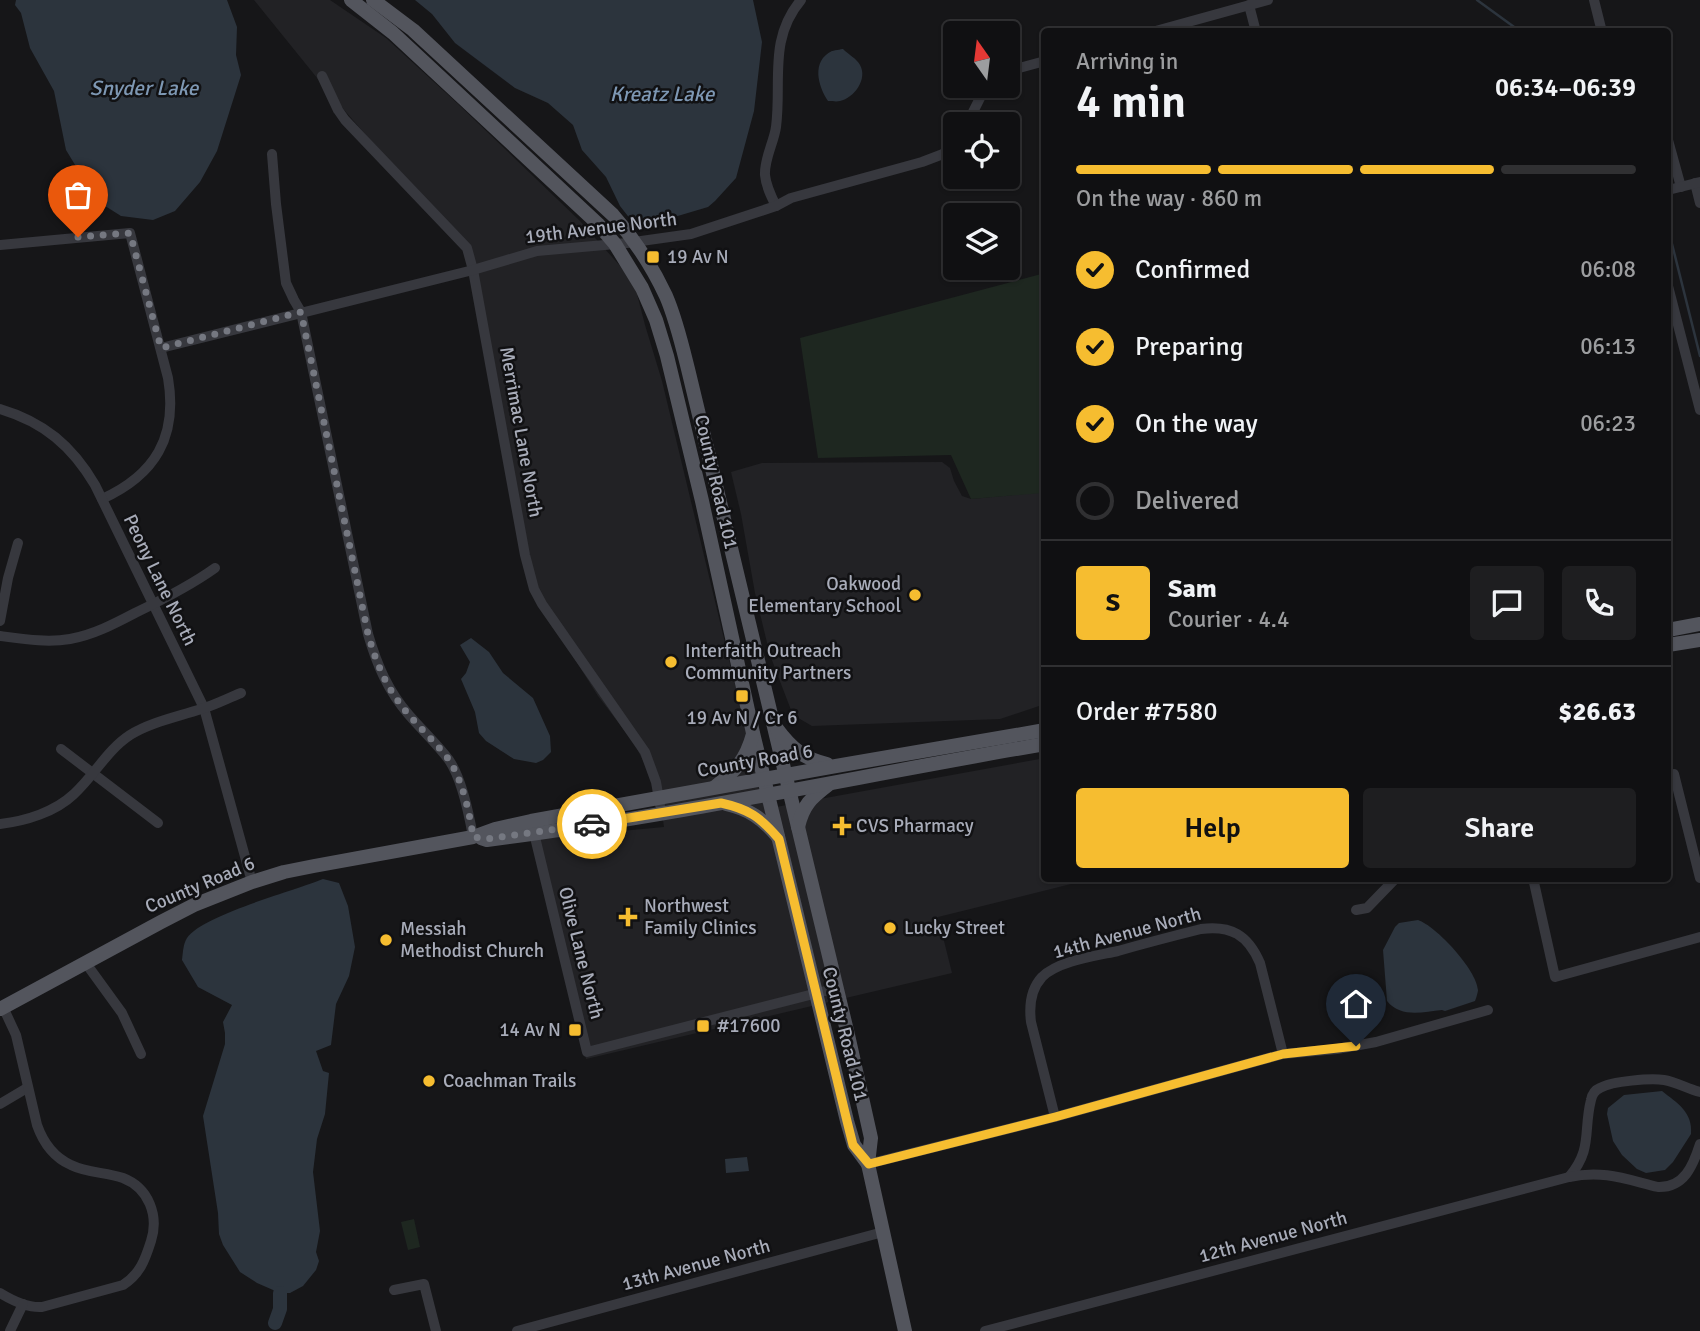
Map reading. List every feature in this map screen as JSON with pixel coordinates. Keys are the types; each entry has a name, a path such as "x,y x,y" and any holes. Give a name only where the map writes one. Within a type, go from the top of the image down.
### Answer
{"main road":[{"name":"County Road 101","path":"351,0 393,33 598,223 615,244 642,288 667,356 753,733 853,1145 869,1164"},
{"name":"County Road 101","path":"373,0 413,30 592,193 625,228 666,297 679,333 871,1138 869,1164 905,1331"},
{"path":"1671,629 1700,624"},
{"path":"1671,645 1700,640"},
{"path":"774,725 798,753 816,762 835,766"},
{"name":"County Road 6","path":"1,1008 183,911 252,882 292,870 473,837 495,829 533,827 660,805 714,788 765,778 1041,731"},
{"path":"714,788 741,764 753,733"},
{"name":"County Road 6","path":"660,805 721,803 1041,745"},
{"path":"798,827 807,802 832,782"},
{"path":"721,803 755,814 779,839"}],"street":[{"path":"776,206 770,195 765,173 777,121 779,50 789,18 801,0"},
{"path":"1166,28 1268,0"},
{"path":"1594,0 1601,28"},
{"path":"1249,5 1255,28"},
{"path":"1020,68 1041,62"},
{"name":"Merrimac Lane North","path":"322,76 345,120 467,248 525,555 534,589 645,752 656,782 660,805"},
{"path":"1671,151 1681,187"},
{"path":"272,154 286,283 301,312 374,656 382,677 394,696 450,761 464,797 473,837"},
{"name":"19th Avenue North","path":"161,348 473,270 537,251 691,234 776,206 791,198 943,154"},
{"path":"1671,189 1697,182 1700,203"},
{"name":"Peony Lane North","path":"0,245 130,233 161,348 171,396 171,414 161,447 141,476 102,499 204,708 252,882"},
{"path":"1671,298 1700,411"},
{"path":"0,409 36,423 54,435 84,466 102,499"},
{"path":"0,621 18,543"},
{"path":"0,636 51,641 86,635 152,604 200,579 215,568"},
{"path":"0,824 45,813 61,805 128,736 241,693"},
{"path":"61,748 158,822"},
{"path":"1671,775 1700,878"},
{"name":"Olive Lane North","path":"533,827 587,1052 816,993"},
{"path":"1356,910 1367,908 1392,882"},
{"path":"1534,882 1555,977 1700,937"},
{"name":"14th Avenue North","path":"1055,1117 1029,1010 1035,986 1053,969 1064,964 1201,929 1226,929 1238,934 1255,951 1283,1054"},
{"path":"85,962 122,1013 141,1054"},
{"path":"816,993 836,988"},
{"path":"0,1293 23,1304 42,1307 123,1285 133,1279 141,1269 154,1233 152,1207 137,1186 114,1175 95,1173 69,1164 49,1149 37,1125 16,1035 1,1008"},
{"path":"869,1164 1055,1117 1283,1054 1376,1042 1488,1010"},
{"path":"1569,1177 1583,1156 1587,1144 1590,1101 1599,1088 1653,1079 1667,1080 1700,1092"},
{"path":"0,1104 27,1088"},
{"name":"12th Avenue North","path":"985,1331 1586,1173 1601,1173 1667,1187 1681,1181 1692,1165 1700,1144"},
{"name":"13th Avenue North","path":"517,1331 884,1232"},
{"path":"394,1290 424,1284 436,1331"},
{"path":"10,1331 23,1304"}],"shaded area":[{"path":"254,0 330,0 386,38 580,221 621,267 636,290 662,381 765,809 1041,759 1041,882 1079,882 938,917 952,973 586,1059 567,956 535,839 664,827 659,792 634,743 598,696 540,604 464,248 326,89"},
{"path":"1041,274 1041,493 971,499 951,455 818,458 800,338"},
{"path":"942,462 950,468 962,496 971,499 1041,492 1041,705 1000,719 812,726 800,719 791,710 770,655 731,472 762,463"},
{"path":"414,1219 420,1247 408,1250 401,1222"}],"water":[{"name":"Snyder Lake","path":"16,0 227,0 237,27 236,55 241,75 217,151 200,182 175,211 153,220 121,216 102,204 91,191 66,150 54,91 30,48 21,13 15,5"},
{"name":"Kreatz Lake","path":"415,0 753,0 762,42 754,111 736,178 708,207 644,226 631,220 620,206 606,177 582,150 573,125 548,103 515,88 455,43 432,14"},
{"path":"843,49 860,65 861,82 855,92 845,99 828,101 819,81 819,67 825,55"},
{"path":"471,638 489,652 503,673 533,698 550,736 551,752 543,760 536,763 514,759 486,741 479,733 475,712 461,679 470,662 460,645"},
{"path":"323,879 339,883 348,906 355,947 349,976 336,1004 331,1045 316,1051 323,1071 329,1073 325,1114 317,1139 313,1172 320,1231 316,1252 319,1261 316,1270 303,1286 290,1293 280,1293 240,1272 219,1234 203,1116 225,1044 223,1022 232,1005 198,987 182,960 187,938 196,929 229,912"},
{"path":"1418,920 1435,931 1471,971 1478,990 1475,1001 1445,1011 1412,1013 1399,1010 1387,1001 1383,950 1399,923"},
{"path":"1662,1091 1687,1114 1691,1134 1665,1170 1646,1173 1637,1169 1622,1155 1613,1141 1608,1108 1624,1095"},
{"path":"747,1157 749,1171 726,1173 725,1159"}],"waterway":[{"path":"1477,0 1516,28"},
{"path":"1671,240 1700,356"},
{"path":"275,1323 280,1309 280,1293"}],"way so far":[{"path":"78,237 130,233 161,348 301,312 368,634 382,677 408,714 450,761 464,797 473,837 487,839 534,834 592,824"}],"place":[{"name":"19 Av N","path":"653,257"},
{"name":"Oakwood Elementary School","path":"915,595"},
{"name":"Interfaith Outreach Community Partners","path":"671,662"},
{"name":"19 Av N / Cr 6","path":"742,696"},
{"name":"CVS Pharmacy","path":"842,826"},
{"name":"Northwest Family Clinics","path":"628,917"},
{"name":"Lucky Street","path":"890,928"},
{"name":"Messiah Methodist Church","path":"386,940"},
{"name":"#17600","path":"703,1026"},
{"name":"14 Av N","path":"575,1030"},
{"name":"Coachman Trails","path":"429,1081"}],"route":[{"path":"592,824 721,803 740,807 766,823 779,839 853,1145 869,1164 1055,1117 1283,1054 1356,1046"}]}
